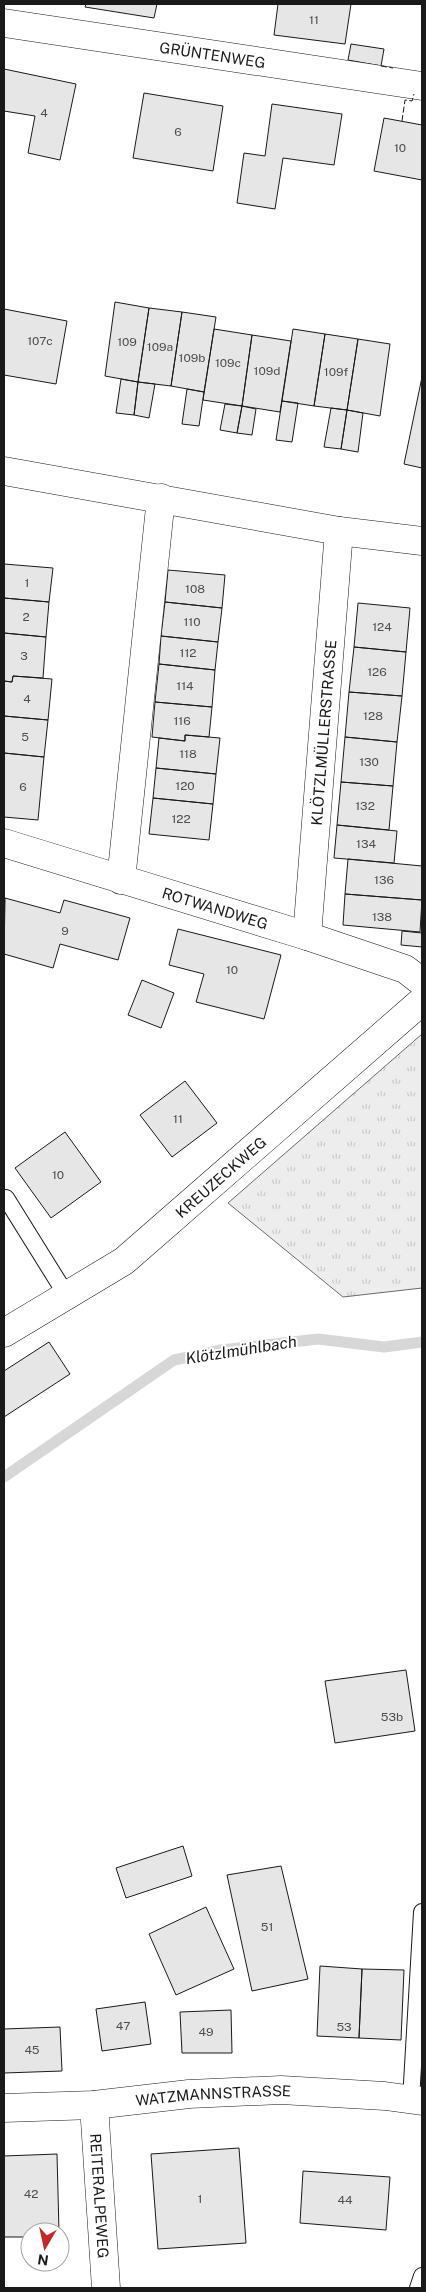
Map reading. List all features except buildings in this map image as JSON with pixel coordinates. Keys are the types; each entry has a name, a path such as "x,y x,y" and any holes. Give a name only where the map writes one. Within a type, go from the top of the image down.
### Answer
{"street":[{"name":"GRÜNTENWEG","path":"4,23 422,86"},
{"path":"4,472 339,531 422,541"},
{"path":"122,880 160,498"},
{"name":"KLÖTZLMÜLLERSTRASSE","path":"307,936 339,531"},
{"name":"ROTWANDWEG","path":"4,843 307,936 405,969 422,982"},
{"name":"KREUZECKWEG","path":"4,1333 124,1261 422,1001"},
{"name":"WATZMANNSTRASSE","path":"4,2108 94,2105 189,2094 281,2090 385,2096 417,2101"},
{"name":"REITERALPEWEG","path":"94,2105 106,2288"}],"lane":[{"path":"6,1198 67,1296"},
{"path":"417,2101 422,1912"},
{"path":"418,2288 422,2276"}],"green space":[{"path":"422,1034 422,1288 343,1297 228,1203"}],"waterway":[{"name":"Klötzlmühlbach","path":"4,1477 174,1360 221,1350 318,1339 384,1347 422,1342"}],"fence":[{"path":"381,66 393,68"},
{"path":"402,121 405,100 412,101 414,94"}]}
